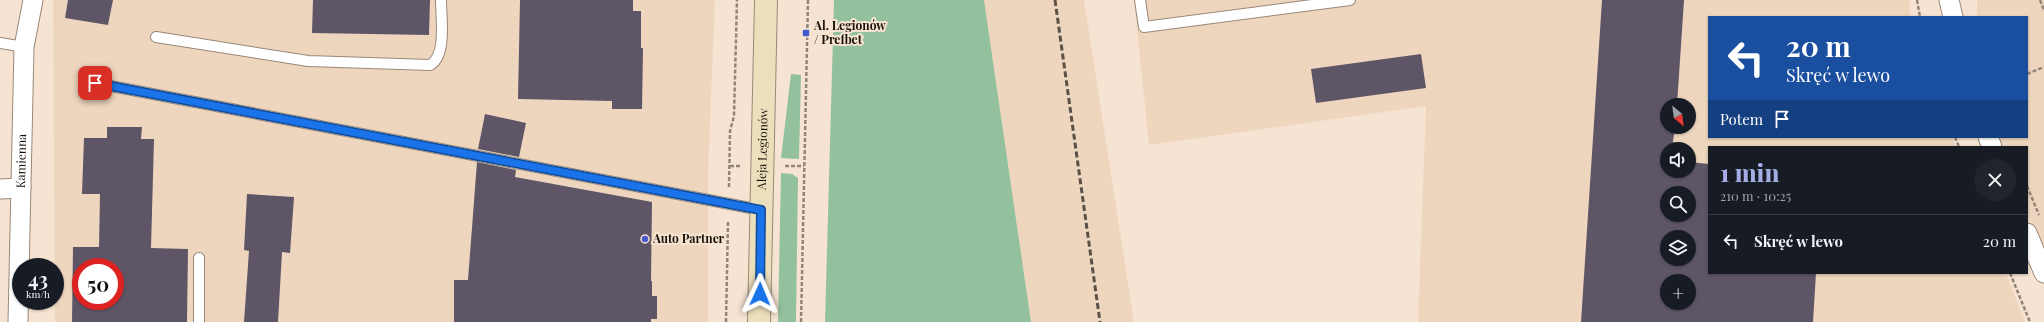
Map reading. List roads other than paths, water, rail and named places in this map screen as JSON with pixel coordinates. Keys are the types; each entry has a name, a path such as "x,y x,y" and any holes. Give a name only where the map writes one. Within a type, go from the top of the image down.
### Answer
{"main road":[{"name":"Aleja Legionów","path":"759,322 766,0"}],"street":[{"name":"Kamienna","path":"18,322 24,47 32,0"},
{"path":"1949,0 1953,16"},
{"path":"0,189 20,188"},
{"path":"2028,235 2044,273"}],"lane":[{"path":"156,37 308,61 430,65 436,62 441,52 441,0"},
{"path":"1140,0 1144,27 1350,0"},
{"path":"0,43 24,47"},
{"path":"95,83 761,210"},
{"path":"199,258 199,322"}],"railway":[{"path":"1055,0 1100,322"}],"place":[{"name":"Al. Legionów / Prefbet","path":"806,33"},
{"name":"Auto Partner","path":"645,239"}]}
